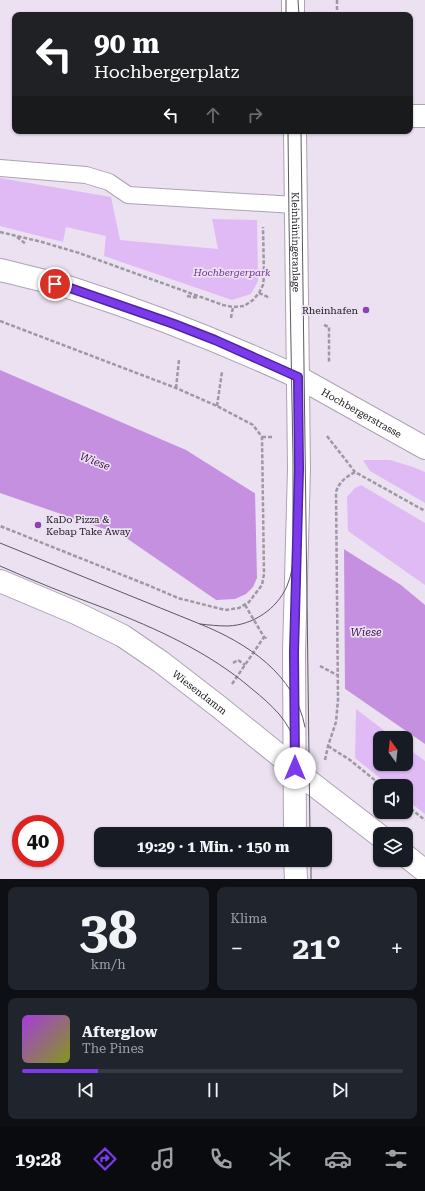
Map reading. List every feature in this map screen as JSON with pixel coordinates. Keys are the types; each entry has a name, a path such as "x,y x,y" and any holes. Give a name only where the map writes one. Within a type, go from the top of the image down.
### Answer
{"street":[{"path":"293,0 293,12"},
{"path":"413,116 425,116"},
{"name":"Kleinhüningeranlage","path":"295,134 299,469 294,652 295,827"},
{"name":"Hochbergerstrasse","path":"0,270 70,288 174,324 215,340 298,377 425,448"},
{"name":"Wiesendamm","path":"0,581 76,613 122,636 161,662 373,831"},
{"path":"413,862 425,871"},
{"path":"295,867 296,879"}],"lane":[{"path":"0,168 86,175 109,182 128,195 295,205"}],"path":[{"path":"337,0 337,12"},
{"path":"0,232 79,253 223,305 233,307 244,306 253,300 263,285 263,203"},
{"path":"16,236 26,244"},
{"path":"187,296 206,299"},
{"path":"0,321 176,388 217,406 254,425 262,437 264,574 262,586 245,605 239,608 225,610 178,598 0,526"},
{"path":"329,328 329,351"},
{"path":"176,388 179,360"},
{"path":"327,437 355,472 425,511"},
{"path":"336,722 338,700 336,492 338,485 346,476 355,472"},
{"path":"245,605 264,637"},
{"path":"233,663 238,660 245,665"},
{"path":"328,746 350,760 373,779"},
{"path":"413,811 425,820"}],"green space":[{"name":"Hochbergerpark","path":"0,178 111,197 120,240 218,249 212,219 257,220 258,281 251,294 232,300 104,256 106,236 66,227 63,242 0,226"},
{"path":"363,460 390,460 425,472 425,503 370,471"},
{"path":"361,485 425,523 425,585 348,531 347,497 355,488"},
{"path":"356,709 385,731 373,731 373,771 413,771 413,752 425,761 425,814 413,805 413,779 381,779 355,758"}],"water":[{"name":"Wiese","path":"0,370 186,450 401,585 425,605 425,744 413,736 413,731 406,731 122,535 0,493"}],"pier":[{"path":"255,491 344,547 345,691 221,605 216,600 235,599 246,594 253,587 257,578"}],"tram line":[{"path":"286,0 286,12"},
{"path":"298,0 299,12"},
{"path":"200,624 228,626 246,623 255,619 277,602 287,586 292,570 293,457 288,134"},
{"path":"301,134 310,827"},
{"path":"0,543 200,624 235,641 251,651 280,676 291,691 300,708 305,727"},
{"path":"0,566 163,633 182,642 218,664 256,692 285,721 294,737 306,781"},
{"path":"311,867 311,879"}],"place":[{"name":"Rheinhafen","path":"366,310"},
{"name":"KaDo Pizza & Kebap Take Away","path":"38,525"}],"route":[{"path":"55,284 174,324 215,340 298,377 299,469 294,652 295,768"}]}
